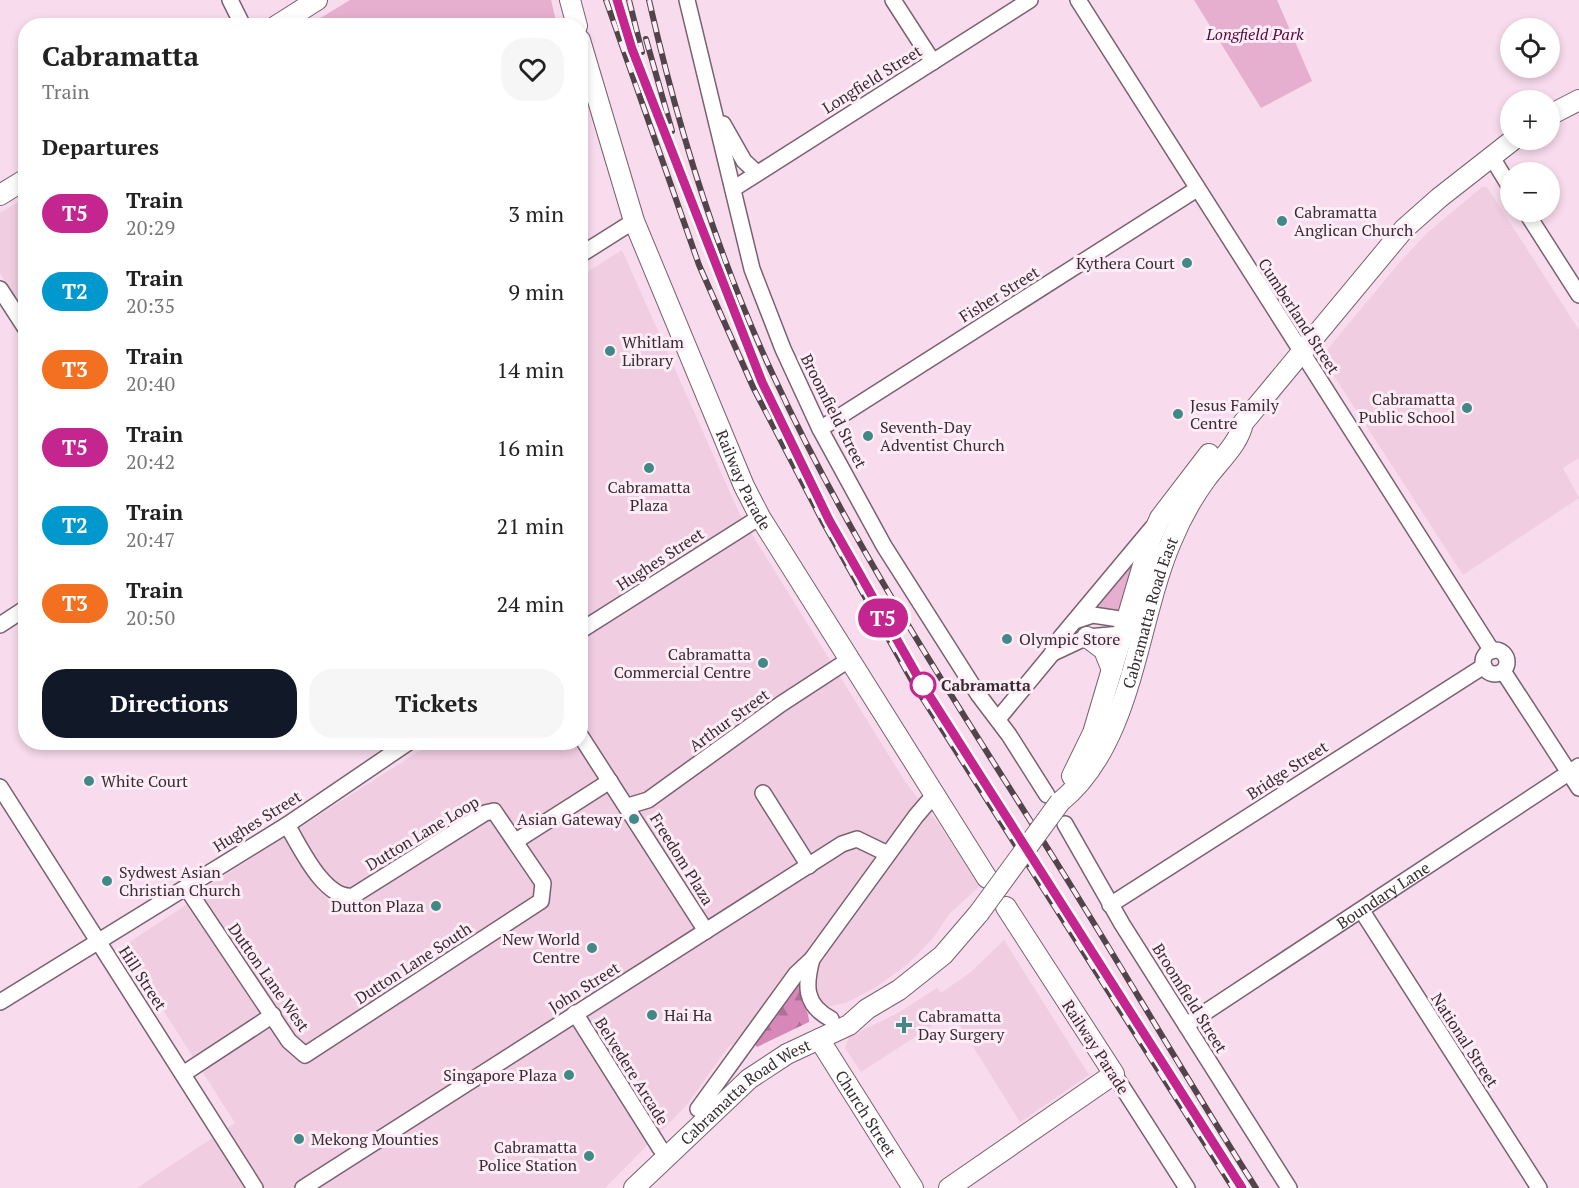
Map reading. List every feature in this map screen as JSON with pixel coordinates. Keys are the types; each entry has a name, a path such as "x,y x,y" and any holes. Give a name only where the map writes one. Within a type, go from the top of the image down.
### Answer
{"main road":[{"path":"289,18 317,0"},
{"path":"570,0 575,18"},
{"name":"Railway Parade","path":"588,67 634,221 727,449 760,517 987,878"},
{"path":"1560,110 1579,100"},
{"name":"Cabramatta Road East","path":"1075,782 1112,670 1133,629 1174,535 1205,480 1241,434 1243,423 1300,351 1404,229 1500,149"},
{"path":"0,195 18,184"},
{"name":"Cabramatta Road East","path":"979,913 1053,799 1075,782 1101,753 1114,724 1133,629 1141,567 1160,518 1231,427 1243,423"},
{"path":"1087,637 1104,650 1112,670"},
{"name":"Railway Parade","path":"1006,906 1114,1074"},
{"name":"Cabramatta Road West","path":"634,1188 743,1083 787,1054 849,1025 867,1009 922,973 949,948 979,913"},
{"name":"Cabramatta Road West","path":"624,1188 629,1179 698,1109 749,1063 831,1019 867,1009"},
{"name":"Church Street","path":"819,1038 913,1188"},
{"path":"949,1188 1114,1074"}],"street":[{"path":"230,0 239,18"},
{"name":"Broomfield Street","path":"687,0 758,287 820,429 885,546 978,694 1053,799"},
{"path":"893,0 933,62"},
{"name":"Longfield Street","path":"733,189 1030,0"},
{"name":"Cumberland Street","path":"1078,0 1492,651"},
{"path":"714,108 738,153 757,173"},
{"path":"1491,156 1500,171"},
{"name":"Fisher Street","path":"820,429 1197,189"},
{"path":"588,250 634,221"},
{"path":"1532,222 1579,295"},
{"path":"0,289 18,317"},
{"name":"Hughes Street","path":"588,626 760,517"},
{"name":"Cabramatta Road East","path":"998,719 1051,655 1073,622 1160,518"},
{"path":"0,625 18,613"},
{"name":"Cabramatta Road East","path":"1073,622 1093,615 1133,629"},
{"name":"Cabramatta Road East","path":"1051,655 1087,637 1133,629"},
{"path":"1492,651 1501,652 1506,657 1507,664 1503,671 1492,673 1484,666 1485,656 1492,651"},
{"name":"Arthur Street","path":"628,807 648,800 781,704 850,659"},
{"name":"Bridge Street","path":"1110,905 1484,666"},
{"path":"1503,671 1574,769 1579,788"},
{"name":"Freedom Plaza","path":"588,748 706,931"},
{"name":"Hughes Street","path":"0,1002 287,825 397,750"},
{"name":"Boundary Lane","path":"1186,1025 1574,769"},
{"path":"516,842 610,782"},
{"name":"Hill Street","path":"0,787 255,1188"},
{"path":"763,793 809,866"},
{"name":"Cabramatta Road West","path":"698,1109 796,974 812,959 888,854 935,794"},
{"name":"Dutton Lane Loop","path":"287,825 320,878 338,894 353,896 489,811 499,815 543,883 542,901"},
{"name":"Broomfield Street","path":"1065,824 1110,905 1289,1188"},
{"name":"John Street","path":"303,1188 842,844 857,839 888,854"},
{"name":"Dutton Lane West","path":"186,887 289,1041 305,1055"},
{"name":"Dutton Lane South","path":"305,1055 542,901"},
{"name":"National Street","path":"1362,911 1539,1188"},
{"name":"Cabramatta Road West","path":"812,959 806,980 807,995 816,1010 831,1019"},
{"name":"Belvedere Arcade","path":"574,1013 660,1148"},
{"path":"183,1074 273,1016"},
{"name":"Railway Parade","path":"1114,1074 1187,1188"}],"shaded area":[{"name":"Cabramatta Public School","path":"1482,187 1487,187 1500,207 1500,222 1510,222 1579,330 1579,458 1563,468 1579,498 1463,575 1323,359 1326,351 1399,263 1428,232"},
{"path":"18,202 18,305 0,273 0,213"},
{"path":"622,250 740,515 906,783 939,824 980,886 949,914 934,937 909,963 876,987 848,1002 729,1046 686,1106 605,1188 137,1188 235,1123 125,950 128,943 183,907 205,888 421,750 588,750 588,272"},
{"path":"1004,940 1089,1075 1020,1122 952,1013 861,1072 845,1048 849,1037 898,1013 937,988 941,993 971,972"}],"green space":[{"path":"350,0 551,0 555,18 320,18"},
{"name":"Longfield Park","path":"1194,0 1277,0 1312,81 1261,108"},
{"path":"1140,546 1119,613 1092,607"},
{"path":"799,982 809,1022 757,1047 752,1041"}],"railway":[{"path":"606,0 699,265 753,387 823,522 916,688 1233,1188"},
{"path":"617,0 632,49 713,260 780,420"},
{"path":"629,0 642,52"},
{"path":"649,0 673,96 717,239 754,332 804,440 907,623 1256,1188"},
{"path":"646,39 672,131"}],"train":[{"name":"T5","path":"617,0 632,49 762,382 829,520 922,684 1242,1188"}],"place":[{"name":"Cabramatta Anglican Church","path":"1282,221"},
{"name":"Kythera Court","path":"1187,263"},
{"name":"Whitlam Library","path":"610,351"},
{"name":"Cabramatta Public School","path":"1467,408"},
{"name":"Jesus Family Centre","path":"1178,414"},
{"name":"Seventh-Day Adventist Church","path":"868,436"},
{"name":"Cabramatta Plaza","path":"649,468"},
{"name":"Olympic Store","path":"1007,639"},
{"name":"Cabramatta Commercial Centre","path":"763,663"},
{"name":"Cabramatta","path":"923,685"},
{"name":"White Court","path":"89,781"},
{"name":"Asian Gateway","path":"634,819"},
{"name":"Sydwest Asian Christian Church","path":"107,881"},
{"name":"Dutton Plaza","path":"436,906"},
{"name":"New World Centre","path":"592,948"},
{"name":"Hai Ha","path":"652,1015"},
{"name":"Cabramatta Day Surgery","path":"904,1025"},
{"name":"Singapore Plaza","path":"569,1075"},
{"name":"Mekong Mounties","path":"299,1139"},
{"name":"Cabramatta Police Station","path":"589,1156"}]}
